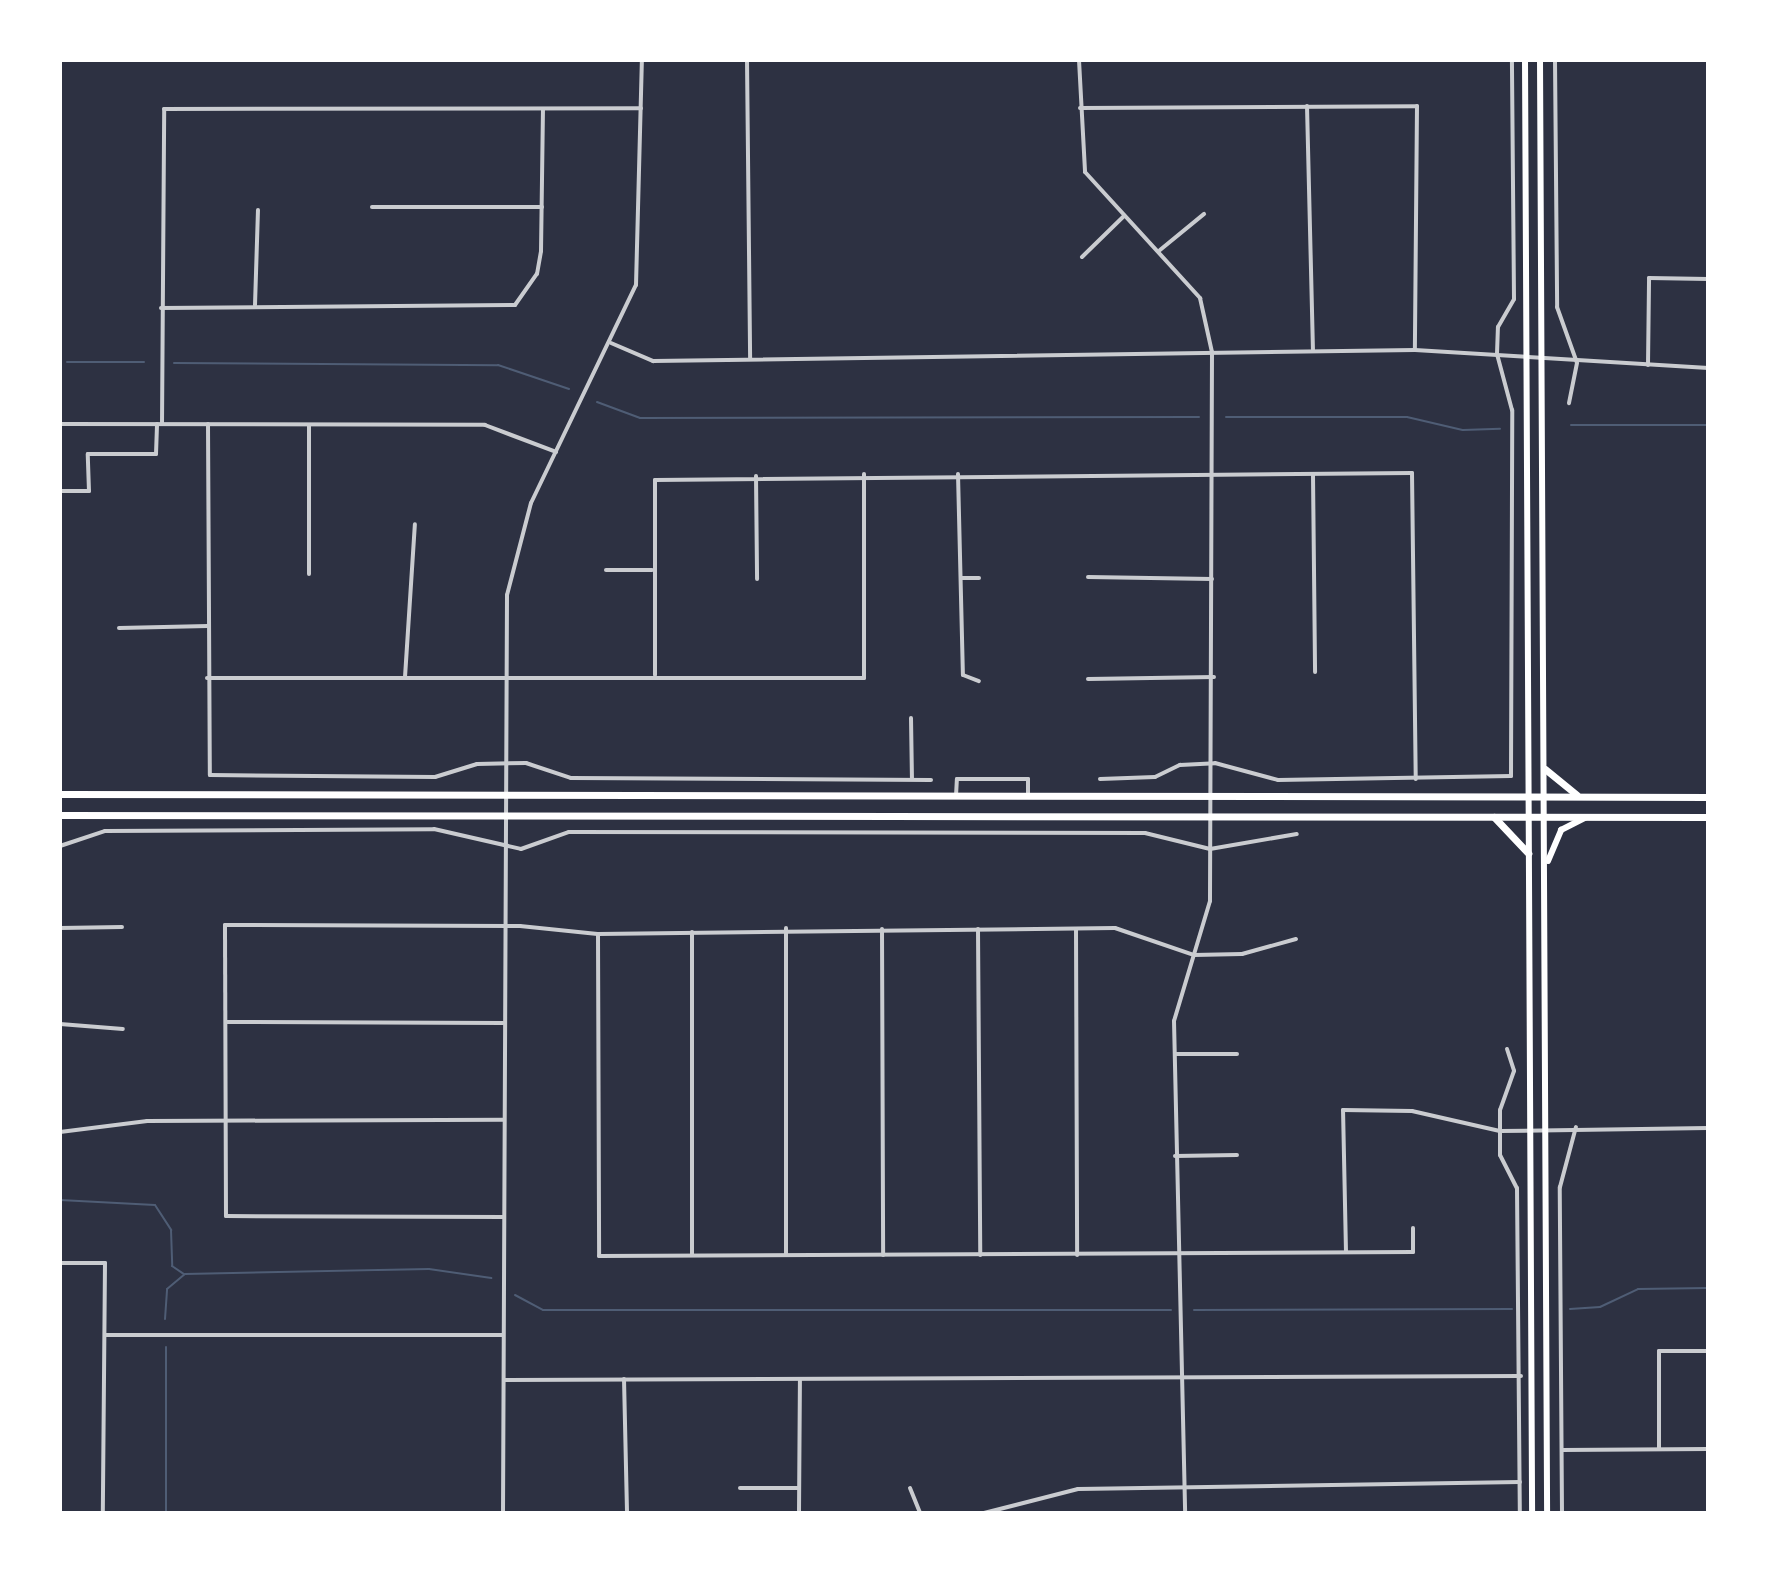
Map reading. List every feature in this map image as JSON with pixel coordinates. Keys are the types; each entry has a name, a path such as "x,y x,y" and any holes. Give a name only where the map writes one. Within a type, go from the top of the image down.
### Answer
{"main road":[{"path":"1525,60 1527,816 1534,1128 1532,1513"},
{"path":"1540,60 1549,1127 1547,1513"},
{"path":"1545,769 1579,796"},
{"path":"60,794 1708,797"},
{"path":"60,815 1708,816"},
{"path":"1492,816 1528,853"},
{"path":"1546,876 1557,835 1588,817"}],"street":[{"path":"503,1513 504,679 511,565 556,452 611,343 641,260 642,60"},
{"path":"747,60 750,358"},
{"path":"1079,60 1085,172 1160,250 1200,298 1212,352 1215,763 1210,901 1174,1021 1175,1156 1184,1254 1185,1513"},
{"path":"1100,779 1155,777 1188,763 1215,763 1278,780 1511,776 1512,410 1497,354 1498,327 1514,299 1512,60"},
{"path":"1555,60 1557,307 1577,363 1569,403"},
{"path":"1307,106 1313,351"},
{"path":"1080,108 1417,106 1415,350"},
{"path":"60,491 89,491 88,454 156,454 164,109 642,108"},
{"path":"161,308 515,305 537,274 542,207 543,109"},
{"path":"372,207 542,207"},
{"path":"255,305 258,210"},
{"path":"1160,250 1204,214"},
{"path":"1082,257 1124,216"},
{"path":"1648,366 1649,278 1708,279"},
{"path":"611,343 653,361 1415,350 1497,354 1577,363 1708,368"},
{"path":"60,424 485,425 556,452"},
{"path":"208,424 207,678 210,775 435,777 504,763 539,764 571,778 931,780"},
{"path":"309,425 309,574"},
{"path":"655,675 652,570 655,480 864,474 1412,473 1416,779"},
{"path":"207,678 504,679 655,675 864,678 864,474"},
{"path":"958,474 963,675 979,681"},
{"path":"1313,475 1315,672"},
{"path":"756,476 757,579"},
{"path":"405,677 415,524"},
{"path":"606,570 652,570"},
{"path":"1088,577 1212,579"},
{"path":"961,578 979,578"},
{"path":"119,628 208,626"},
{"path":"1088,679 1215,677"},
{"path":"911,718 912,780"},
{"path":"956,796 957,779 1028,779 1028,795"},
{"path":"60,846 105,831 434,829 504,848 533,848 569,832 1114,833 1210,849 1297,834"},
{"path":"504,1217 226,1216 225,925 503,927 598,934 786,928 1115,928 1194,955 1242,954 1296,939"},
{"path":"60,928 122,927"},
{"path":"786,928 786,1255"},
{"path":"978,928 980,1255"},
{"path":"1076,928 1077,1255"},
{"path":"882,929 883,1255"},
{"path":"692,932 692,1255"},
{"path":"598,934 599,1256 1413,1252 1413,1228"},
{"path":"226,1022 504,1023"},
{"path":"60,1024 123,1029"},
{"path":"1507,1049 1514,1071 1500,1131 1500,1155 1517,1188 1520,1513"},
{"path":"1175,1054 1237,1054"},
{"path":"1346,1252 1343,1110 1412,1111 1500,1131 1549,1127 1708,1128"},
{"path":"60,1132 226,1119 504,1120"},
{"path":"1562,1513 1560,1187 1576,1127"},
{"path":"1175,1156 1237,1155"},
{"path":"60,1263 105,1263 103,1513"},
{"path":"105,1335 504,1335"},
{"path":"1659,1449 1659,1351 1708,1351"},
{"path":"504,1380 1186,1380 1521,1376"},
{"path":"624,1379 627,1513"},
{"path":"799,1513 800,1380"},
{"path":"1562,1450 1708,1449"},
{"path":"984,1513 1078,1489 1520,1482"},
{"path":"740,1488 799,1488"},
{"path":"910,1488 920,1513"}],"waterway":[{"path":"67,362 144,362"},
{"path":"174,363 498,365 569,389"},
{"path":"597,402 640,418 1199,417"},
{"path":"1226,417 1407,417 1463,430 1500,429"},
{"path":"1571,425 1708,425"},
{"path":"60,1200 155,1205 171,1230 172,1266 184,1274"},
{"path":"165,1319 167,1289 185,1274 429,1269 491,1278"},
{"path":"1570,1309 1600,1307 1638,1289 1708,1288"},
{"path":"515,1295 543,1310 1171,1310"},
{"path":"1194,1310 1512,1309"},
{"path":"166,1347 166,1513"}]}
